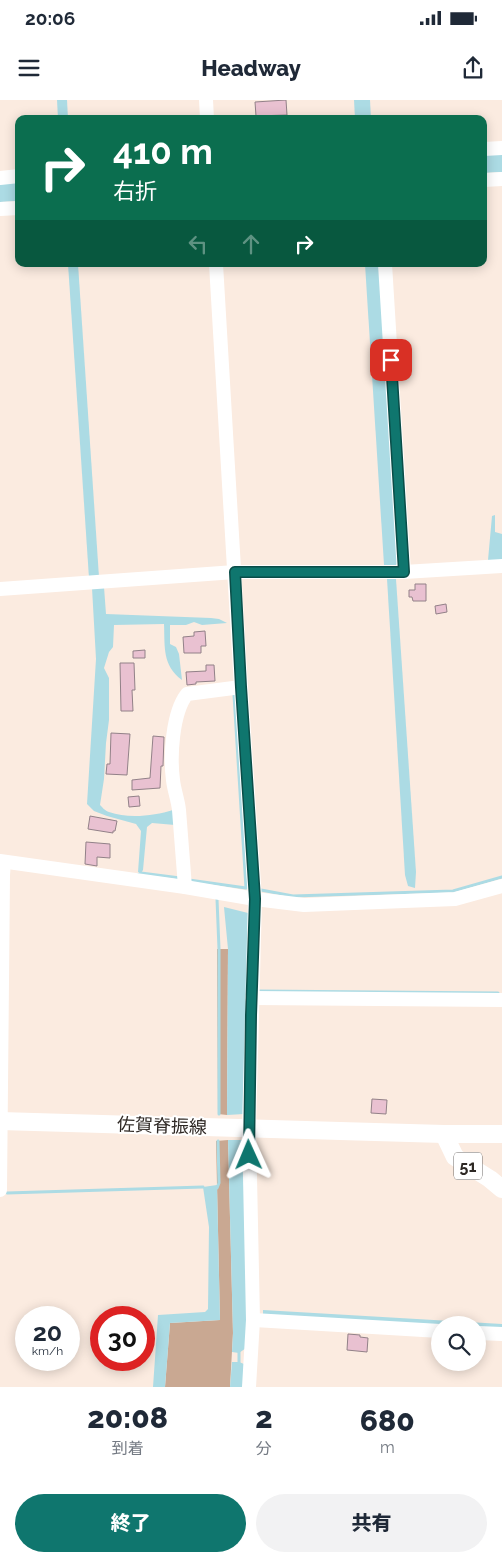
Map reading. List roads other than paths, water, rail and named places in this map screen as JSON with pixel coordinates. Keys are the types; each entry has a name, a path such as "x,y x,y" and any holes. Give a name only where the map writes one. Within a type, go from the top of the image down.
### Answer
{"main road":[{"name":"佐賀脊振線","path":"0,1121 444,1134 502,1134"},
{"name":"51","path":"444,1134 455,1157 490,1179 502,1189"}],"street":[{"path":"206,100 207,115"},
{"path":"487,149 502,148"},
{"path":"0,178 15,176"},
{"path":"487,180 502,179"},
{"path":"0,209 15,208"},
{"path":"216,267 255,899 249,1128 252,1314 249,1387"},
{"path":"385,267 404,572"},
{"path":"0,589 235,572 404,572 502,566"},
{"path":"185,887 178,808 173,781 172,753 174,731 179,710 187,694 241,687"},
{"path":"0,1190 2,868 185,887 304,905 455,899 502,886"},
{"path":"252,992 502,1000"},
{"path":"252,1314 431,1330"},
{"path":"486,1333 502,1334"}],"water":[{"path":"57,100 67,100 68,115 58,115"},
{"path":"354,100 370,100 371,115 355,115"},
{"path":"502,153 502,172 487,173 487,154"},
{"path":"15,182 15,201 0,202 0,183"},
{"path":"68,267 78,267 99,577 89,578"},
{"path":"365,267 381,267 399,560 396,565 384,565"},
{"path":"495,515 495,532 502,534 502,561 492,562 488,560 492,516"},
{"path":"387,579 396,579 416,872 415,888 408,886 405,875"},
{"path":"104,587 106,614 211,618 227,623 202,625 194,622 186,625 170,625 170,644 176,647 179,654 182,680 168,662 165,648 164,624 114,625 113,647 109,652 104,668 109,678 109,720 100,805 104,809 116,814 133,816 158,814 173,810 175,825 152,823 147,827 143,870 141,873 138,872 141,831 136,824 94,811 87,804 96,659 92,588"},
{"path":"224,907 248,913 244,1114 227,1115 228,949"},
{"path":"228,1140 243,1140 247,1325 246,1348 239,1353 232,1352"},
{"path":"217,1185 220,1320 170,1323 165,1387 153,1387 158,1315 205,1312 208,1309 209,1227 203,1187"},
{"path":"263,1310 431,1320 431,1324 263,1315"},
{"path":"486,1323 502,1324 502,1329 486,1328"},
{"path":"232,1362 244,1364 243,1387 230,1387"}],"waterway":[{"path":"189,880 246,888 234,695"},
{"path":"138,875 141,873 180,878"},
{"path":"261,890 293,896 453,891 502,877"},
{"path":"217,899 219,949 219,1114"},
{"path":"257,991 498,993"},
{"path":"217,1188 219,1183 218,1141"},
{"path":"7,1193 203,1187"},
{"path":"239,1350 239,1364"}]}
